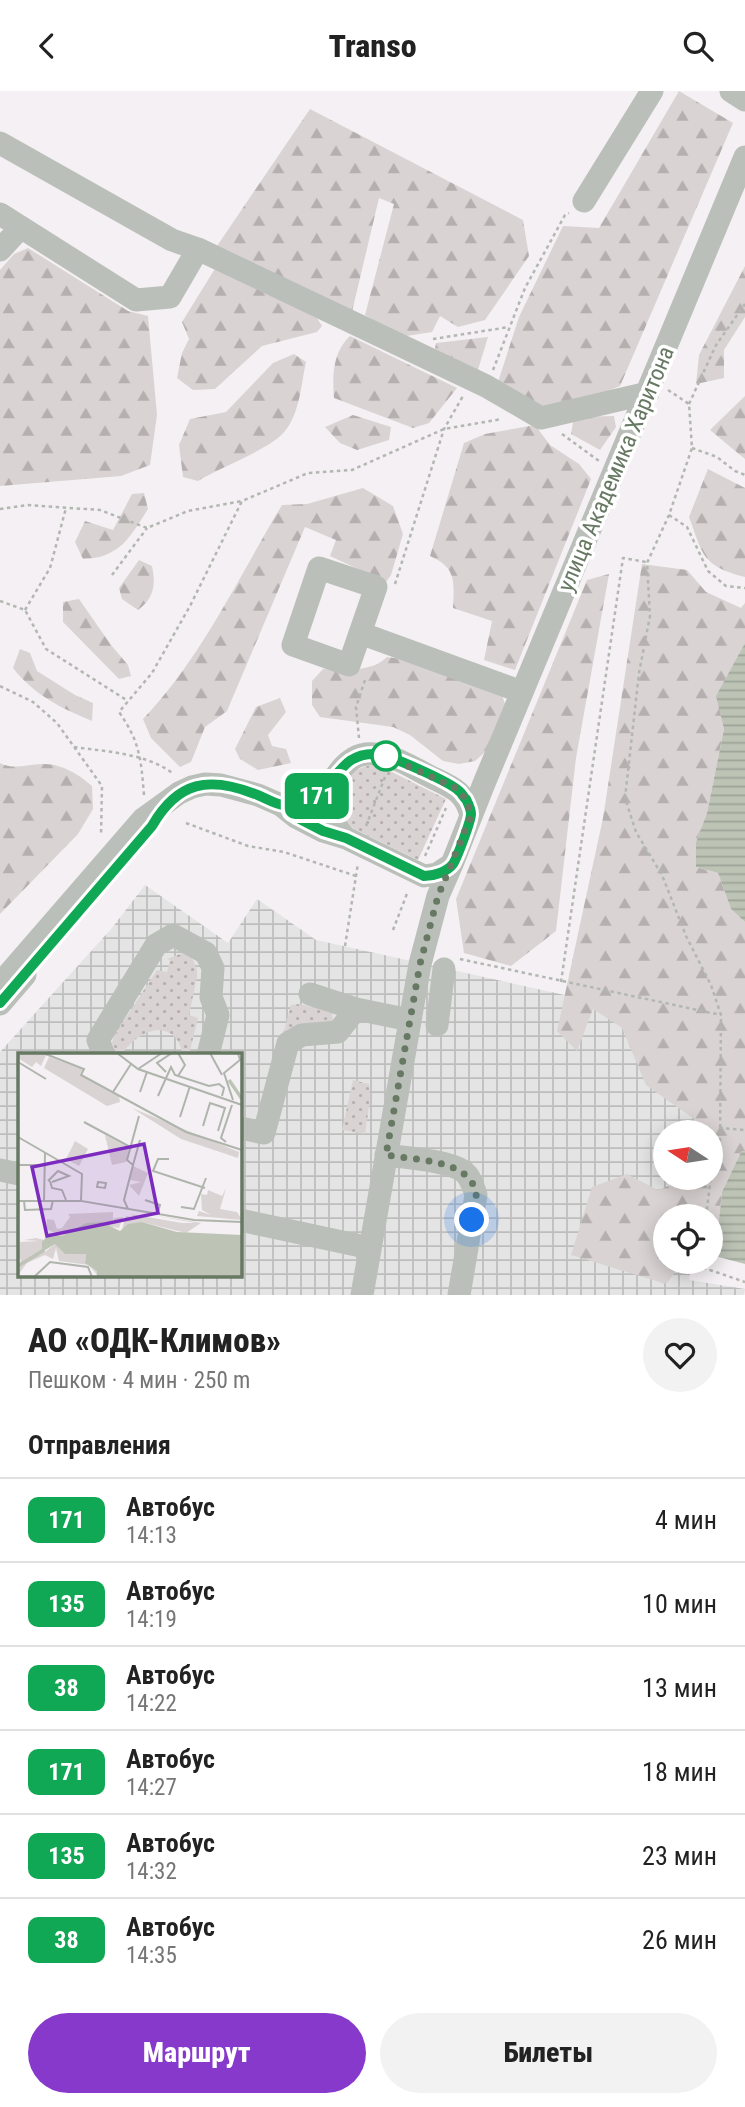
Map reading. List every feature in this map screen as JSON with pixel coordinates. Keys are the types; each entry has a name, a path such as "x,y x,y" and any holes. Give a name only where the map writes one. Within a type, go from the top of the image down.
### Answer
{"street":[{"path":"584,201 652,91"},
{"path":"731,91 745,100"},
{"path":"0,143 172,240 198,249 479,382 541,418 650,387"},
{"name":"улица Академика Харитона","path":"362,1295 420,964 435,906 745,156"},
{"path":"0,214 136,300 170,297 198,249"},
{"path":"0,250 21,227"},
{"path":"360,633 522,692"},
{"path":"281,805 308,802 329,784 342,767 362,755 376,754 393,758 453,796 467,801 471,816"},
{"path":"453,796 485,781"},
{"path":"0,983 156,804 205,784 239,788 281,805 296,817 323,831 354,842 424,876 437,874 452,865"},
{"path":"329,784 328,799 332,821 354,842"},
{"path":"0,1003 152,826 156,804"},
{"path":"103,1053 98,1040 156,945 173,935 206,953 213,968 211,997 218,1015 208,1053"},
{"path":"437,1025 450,964"},
{"path":"310,994 356,1009 410,1020"},
{"path":"242,1128 264,1132 288,1043 302,1035 338,1032 356,1009"},
{"path":"386,1155 453,1166 464,1172 472,1182 476,1195 459,1295"},
{"path":"0,1170 18,1174"},
{"path":"242,1220 370,1248"}],"path":[{"path":"394,587 444,429 479,382 509,327 525,288 565,215 584,201"},
{"path":"719,1120 721,1015 711,985 686,936 662,875 636,832 625,799 639,673 650,616 647,562 669,515 692,448 689,404 716,345 745,304"},
{"path":"398,344 509,327"},
{"path":"650,387 689,404"},
{"path":"112,575 146,528 188,511 242,501 309,473 352,470 444,429 511,417"},
{"path":"541,418 607,468"},
{"path":"692,448 717,457 745,475"},
{"path":"156,804 144,795 141,757 133,732 119,712 152,673 190,606 242,501"},
{"path":"0,509 27,505 100,510 146,528"},
{"path":"25,610 50,568 66,508"},
{"path":"669,515 687,527 708,571 726,586 745,588"},
{"path":"561,982 623,558 647,562"},
{"path":"0,601 25,610 46,649 128,701"},
{"path":"362,755 356,707 367,673"},
{"path":"0,686 33,702 57,723 103,786 101,842"},
{"path":"74,747 141,757 163,766 180,778"},
{"path":"345,946 356,876 354,842 363,833 393,758"},
{"path":"422,862 453,796"},
{"path":"186,823 248,846 284,852 356,876"},
{"path":"393,930 411,883"},
{"path":"450,964 561,982 721,1015"},
{"path":"723,1128 745,1130"},
{"path":"722,1274 745,1282"}],"shaded area":[{"path":"745,643 745,922 731,909 718,873 696,867 696,842 707,813 724,729 716,696"},
{"path":"145,885 228,943 257,899 316,940 710,1027 710,1120 653,1120 653,1190 692,1190 678,1204 653,1204 653,1274 690,1274 689,1280 745,1289 744,1295 0,1295 0,1052 112,928"},
{"path":"745,1151 745,1264 723,1258 723,1204 721,1204 722,1192 741,1152"}],"green space":[{"path":"679,91 733,123 620,386 564,409 534,407 498,382 519,317 563,226 599,228"},
{"path":"310,109 523,220 529,256 485,320 458,327 440,316 432,332 400,337 365,315 394,204 379,198 351,316 213,252"},
{"path":"28,248 128,311 148,316 157,415 150,465 121,476 0,486 0,270 14,254"},
{"path":"745,266 745,317 724,350 724,378 696,384 699,355"},
{"path":"216,267 317,318 322,326 317,332 262,346 215,389 193,390 177,378 182,353 189,339 182,322"},
{"path":"350,336 457,388 429,423 413,428 334,398 335,364 340,349"},
{"path":"488,337 477,373 434,355 436,343"},
{"path":"294,354 306,362 297,407 285,431 257,451 198,481 183,477 179,445 190,419 226,412 273,363"},
{"path":"745,396 745,459 710,430"},
{"path":"353,415 391,427 389,440 357,450 340,443 325,427"},
{"path":"614,416 616,427 600,450 571,434 574,417"},
{"path":"535,425 550,445 579,464 591,479 515,670 484,660 492,621 453,608 452,577 445,566 430,556 464,443 485,434"},
{"path":"708,469 745,488 745,577 720,568 706,557 689,517"},
{"path":"363,488 393,506 403,534 391,575 386,582 330,556 336,540 305,527 227,711 205,727 191,762 180,767 151,738 143,719 164,695 201,643 282,505 307,504"},
{"path":"144,493 148,509 123,544 106,555 83,559 75,542 85,521 113,530 132,494"},
{"path":"139,560 152,566 154,579 151,596 138,610 122,599 119,588"},
{"path":"642,564 687,570 706,592 741,608 745,603 745,643 717,695 724,729 707,813 696,842 696,867 718,873 731,909 745,922 745,1151 741,1152 723,1190 723,1120 694,1120 646,1085 622,1028 593,1009 577,1051 557,1031 603,818"},
{"path":"609,574 576,758 556,931 511,966 464,953 456,899 587,580"},
{"path":"79,599 128,665 131,676 119,679 63,622 63,602"},
{"path":"20,649 30,653 37,671 93,703 92,721 49,700 21,677 13,668"},
{"path":"387,657 437,664 500,689 505,704 485,752 475,761 459,764 443,761 410,735 393,727 320,717 312,705 312,681 323,669 366,668"},
{"path":"280,698 286,712 268,735 272,746 286,749 291,763 258,770 240,759 235,749 256,707"},
{"path":"0,763 17,767 51,764 70,771 92,786 93,809 78,834 0,914"},
{"path":"375,765 446,799 418,860 354,829 340,810 340,789 345,780 363,767"},
{"path":"183,953 191,955 197,970 189,1015 198,1018 189,1053 182,1053 179,1043 164,1031 146,1033 123,1053 116,1052 112,1043 114,1036 157,970 167,972 170,960 167,959"},
{"path":"300,1004 332,1012 333,1021 282,1038 291,1005"},
{"path":"353,1080 369,1084 370,1100 365,1134 342,1130"},
{"path":"627,1174 653,1187 653,1190 723,1190 721,1204 653,1204 653,1274 674,1274 666,1284 571,1255 592,1187"}],"bus line":[{"name":"171","path":"0,1003 152,826 164,805 192,787 221,785 239,788 281,805 299,804 308,802 321,793 352,759 376,754 389,756 458,789 467,801 471,816 452,865 430,876 424,876 296,817"}],"route":[{"path":"386,756 458,789 467,801 471,816 438,896 420,964 386,1155 453,1166 464,1172 472,1182 476,1195 472,1220"}]}
